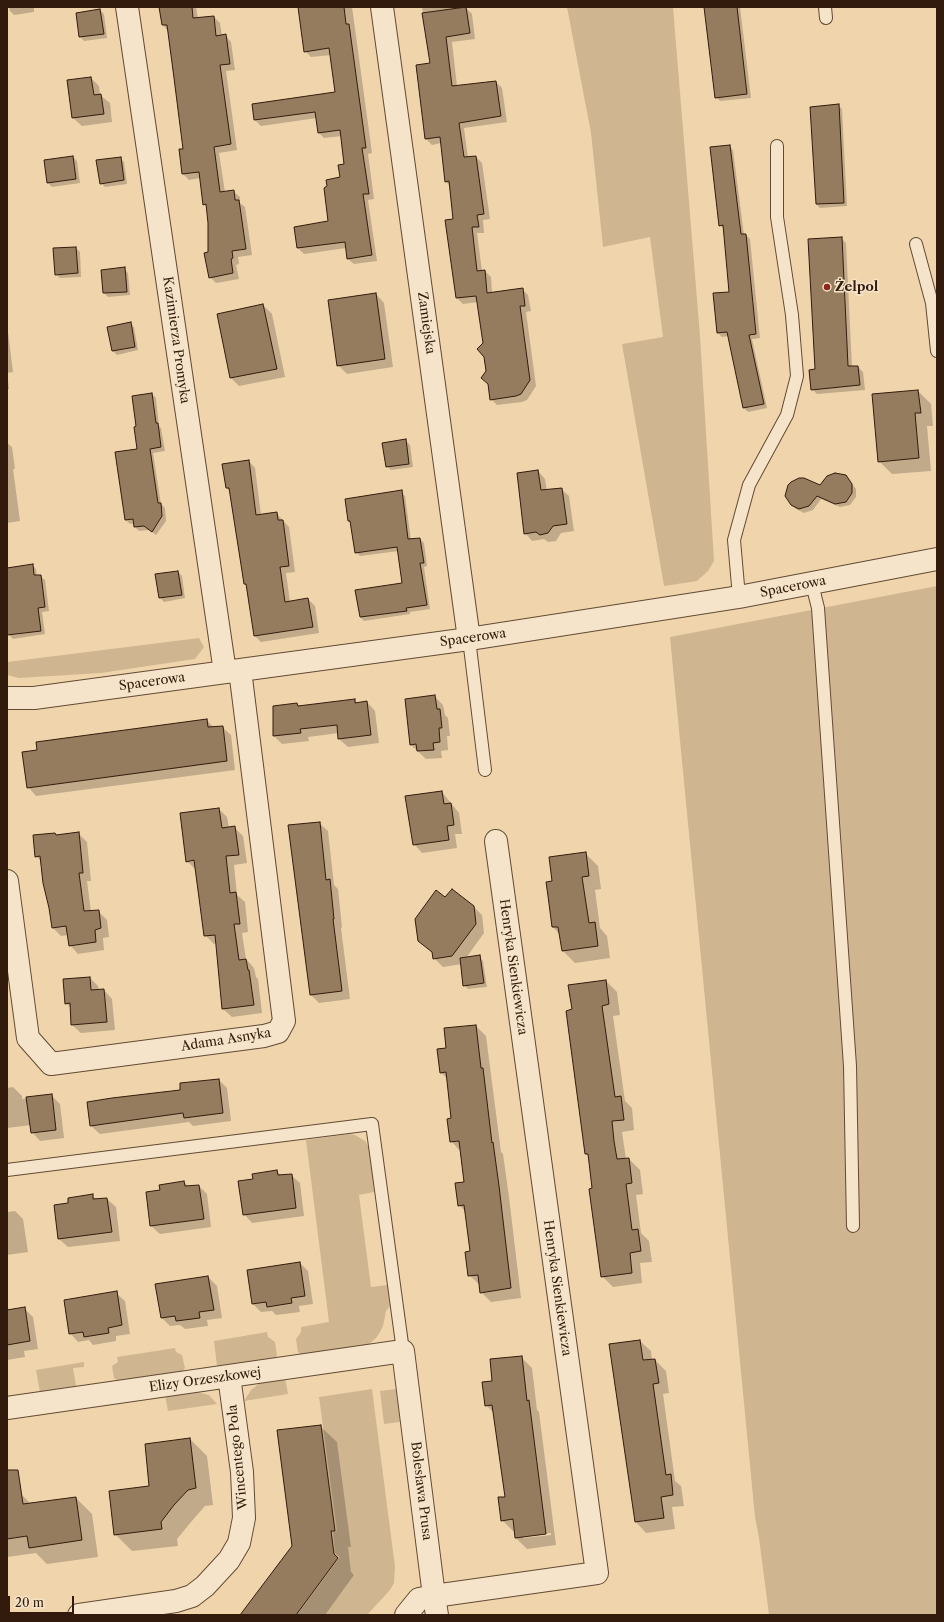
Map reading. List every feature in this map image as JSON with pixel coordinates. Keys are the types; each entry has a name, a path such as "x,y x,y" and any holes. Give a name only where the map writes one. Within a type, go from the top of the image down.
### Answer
{"street":[{"name":"Kazimierza Promyka","path":"127,7 232,671"},
{"name":"Zamiejska","path":"382,7 469,639"},
{"name":"Spacerowa","path":"7,698 34,698 469,639 739,597 937,559"},
{"name":"Adama Asnyka","path":"7,881 28,1038 51,1064 264,1036 278,1032 284,1020 232,671"},
{"name":"Henryka Sienkiewicza","path":"435,1606 596,1574 496,840"},
{"name":"Bolesława Prusa","path":"403,1351 435,1606"},
{"name":"Elizy Orzeszkowej","path":"7,1408 403,1351"},
{"name":"Wincentego Pola","path":"79,1615 176,1601 192,1596 205,1586 229,1560 238,1543 244,1518 242,1472 229,1376"},
{"path":"406,1615 419,1599 435,1606"}],"lane":[{"path":"739,597 734,540 749,485 787,415 797,376 792,315 777,217 777,146"},
{"path":"916,244 932,303 937,351"},
{"path":"812,584 818,608 850,1066 853,1226"},
{"path":"469,639 485,770"},
{"path":"7,1170 372,1124 403,1351"}],"shaded area":[{"path":"567,7 673,7 700,336 714,561 708,571 697,581 664,586 622,344 663,337 650,237 603,247 591,133"},
{"path":"937,586 937,1615 769,1615 755,1517 670,637"},
{"path":"199,638 204,647 195,659 101,673 19,678 7,675 7,662"},
{"path":"349,1134 355,1135 365,1141 371,1151 374,1192 359,1195 371,1287 387,1285 390,1306 386,1311 383,1326 380,1332 368,1345 303,1356 298,1352 296,1339 301,1332 301,1327 329,1322 306,1140"},
{"path":"267,1332 268,1337 275,1342 277,1356 274,1359 217,1366 214,1341"},
{"path":"175,1348 176,1352 182,1355 185,1368 182,1372 119,1381 114,1378 112,1366 118,1362 117,1357"},
{"path":"84,1362 84,1367 73,1368 76,1386 40,1392 36,1370"},
{"path":"285,1378 288,1394 244,1401 251,1390 260,1383"},
{"path":"372,1389 395,1567 394,1583 390,1590 367,1615 297,1615 340,1557 335,1553 333,1532 337,1531 319,1397"},
{"path":"396,1389 400,1422 384,1424 380,1391"},
{"path":"193,1391 209,1395 217,1404 168,1411 165,1395"}],"building":[{"path":"159,7 192,7 193,18 214,16 216,36 226,34 230,64 220,65 231,144 214,147 220,192 234,190 235,200 239,200 246,249 232,251 233,258 231,259 233,273 209,278 204,253 208,252 208,223 206,204 203,205 199,172 182,174 179,149 183,149 167,25 162,25"},
{"path":"298,7 344,7 346,24 349,24 366,148 362,148 369,194 363,194 372,255 347,259 345,242 297,248 294,227 328,221 324,188 327,186 326,180 340,177 338,165 344,164 340,130 318,133 315,112 254,120 252,104 335,92 329,48 304,52"},
{"path":"466,7 470,33 446,37 452,86 496,81 501,116 459,123 464,157 476,156 484,214 477,215 479,227 472,227 477,271 485,270 487,293 523,288 525,306 520,306 530,380 521,394 490,400 488,384 481,378 486,371 484,357 477,349 483,343 476,296 456,298 445,220 453,219 449,181 445,182 440,137 425,139 416,65 430,63 422,13"},
{"path":"704,7 737,7 747,94 715,98"},
{"path":"100,9 104,34 79,37 76,13"},
{"path":"91,77 94,95 101,94 104,114 72,118 67,80"},
{"path":"839,104 844,203 816,204 810,107"},
{"path":"730,145 741,234 746,234 756,334 749,335 764,404 743,408 727,332 717,333 713,293 729,292 723,225 719,226 710,147"},
{"path":"73,156 76,179 47,183 44,160"},
{"path":"121,157 124,180 100,184 96,160"},
{"name":"Żelpol","path":"842,237 848,366 858,366 860,385 811,390 809,370 815,369 808,239"},
{"path":"76,247 78,273 55,275 53,248"},
{"path":"125,267 127,292 103,293 101,270"},
{"path":"376,293 385,359 337,366 328,300"},
{"path":"263,304 277,369 230,378 217,314"},
{"path":"131,322 135,347 112,351 107,327"},
{"path":"918,390 921,413 915,413 919,458 878,462 872,394"},
{"path":"152,393 161,447 150,449 158,503 161,503 162,516 152,532 144,526 134,527 133,519 125,520 115,452 137,449 132,396"},
{"path":"406,439 409,464 386,467 382,443"},
{"path":"249,460 256,515 277,512 278,520 283,520 289,566 280,567 285,602 308,598 313,627 254,636 229,488 226,488 222,464"},
{"path":"538,470 541,490 562,488 567,524 553,526 548,533 540,535 536,532 524,534 517,473"},
{"path":"835,473 846,475 852,484 852,493 846,502 835,504 817,496 809,506 799,509 791,505 785,496 788,485 799,478 804,478 820,485 827,476"},
{"path":"402,490 408,539 420,538 424,563 420,563 427,605 406,608 407,611 360,617 355,590 402,583 397,547 355,553 345,499"},
{"path":"33,564 34,575 41,575 45,607 38,608 41,631 7,635 7,568"},
{"path":"178,571 182,595 159,598 155,574"},
{"path":"435,695 437,709 440,709 442,728 439,728 440,742 433,743 434,750 417,751 416,744 410,745 405,699"},
{"path":"355,699 355,703 367,701 371,735 338,739 337,725 300,729 301,733 273,736 273,706 297,703 298,706"},
{"path":"207,719 208,727 223,726 227,761 27,788 22,752 37,750 36,742"},
{"path":"442,791 444,804 451,803 454,825 447,826 449,840 413,845 405,796"},
{"path":"219,808 222,828 235,826 239,855 226,856 230,893 236,892 240,924 234,924 239,960 246,959 254,1005 222,1009 215,935 204,936 194,860 186,862 180,813"},
{"path":"320,822 326,880 330,879 333,919 342,991 310,995 288,825"},
{"path":"79,832 83,873 79,873 84,911 99,910 101,928 95,930 96,942 69,946 66,926 52,928 43,883 40,856 35,857 33,835 55,833 56,835"},
{"path":"586,852 589,876 582,877 589,923 595,922 598,946 562,951 558,927 552,927 546,882 552,881 549,857"},
{"path":"452,889 474,906 476,924 452,956 433,959 432,952 418,941 415,919 436,890 445,897"},
{"path":"480,955 484,983 463,986 460,958"},
{"path":"90,977 91,990 104,989 107,1022 71,1025 70,1003 65,1004 63,979"},
{"path":"606,980 609,1004 602,1006 615,1097 621,1096 624,1120 612,1121 614,1141 617,1159 629,1158 632,1183 626,1184 632,1230 638,1229 641,1251 630,1253 632,1273 601,1277 589,1189 592,1188 588,1154 585,1154 566,1011 572,1009 568,985"},
{"path":"476,1025 499,1186 511,1288 480,1293 478,1275 468,1276 465,1252 470,1251 464,1205 458,1206 455,1183 464,1182 459,1141 450,1142 447,1119 451,1118 446,1072 440,1073 437,1049 446,1048 444,1028"},
{"path":"219,1079 223,1113 184,1118 183,1113 90,1126 87,1102 180,1090 180,1083"},
{"path":"52,1094 56,1130 31,1133 26,1097"},
{"path":"277,1170 278,1175 292,1174 296,1208 243,1215 238,1181 253,1179 252,1174"},
{"path":"184,1181 185,1186 199,1185 204,1219 150,1226 146,1192 160,1190 159,1185"},
{"path":"93,1194 93,1199 107,1198 112,1232 58,1239 54,1205 68,1203 68,1198"},
{"path":"300,1262 305,1296 291,1298 292,1303 267,1307 266,1302 252,1304 247,1270"},
{"path":"208,1276 214,1310 199,1312 200,1318 176,1321 175,1316 161,1318 155,1284"},
{"path":"117,1291 122,1325 108,1328 109,1333 84,1337 83,1332 69,1334 64,1300"},
{"path":"25,1307 30,1341 7,1345 7,1310"},
{"path":"640,1340 643,1360 655,1359 659,1383 653,1384 666,1475 671,1474 673,1495 661,1497 664,1518 635,1522 609,1344"},
{"path":"522,1356 546,1534 515,1538 513,1519 501,1521 498,1497 505,1497 492,1405 485,1406 482,1382 492,1381 490,1359"},
{"path":"321,1425 335,1531 331,1531 334,1554 338,1558 296,1615 240,1615 292,1546 277,1430"},
{"path":"190,1438 196,1488 188,1490 174,1505 161,1522 162,1529 114,1535 109,1491 149,1486 145,1444"},
{"path":"7,1470 18,1470 23,1504 76,1497 82,1540 29,1548 27,1536 7,1539"}],"place":[{"name":"Żelpol","path":"827,287"}]}
